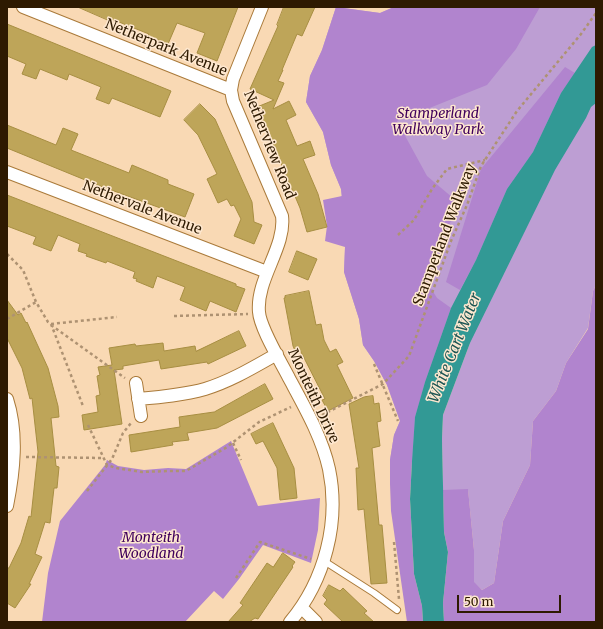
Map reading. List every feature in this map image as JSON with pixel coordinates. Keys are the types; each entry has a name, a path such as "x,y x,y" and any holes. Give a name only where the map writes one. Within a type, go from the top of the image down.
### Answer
{"street":[{"name":"Netherpark Avenue","path":"23,7 231,90"},
{"name":"Netherview Road","path":"262,7 233,79 231,90 233,101 282,216 283,225 280,237 267,272"},
{"name":"Nethervale Avenue","path":"7,172 267,272"},
{"name":"Monteith Drive","path":"267,272 260,293 258,314 263,327 302,402 321,443 329,470 332,500 332,527 323,562 316,582 302,608 290,622"},
{"path":"138,399 180,394 205,389 231,379 277,354"},
{"path":"136,383 138,399 137,418"},
{"path":"7,399 10,408 13,431 14,457 7,506"},
{"path":"302,608 316,622"}],"lane":[{"path":"323,562 374,593 397,610"}],"path":[{"name":"Stamperland Walkway","path":"310,421 383,384 409,356 451,241 467,205 481,166 518,112 581,34 596,13"},
{"path":"398,235 414,220 432,189 447,169 485,160"},
{"path":"7,254 22,270 36,302 48,322 129,380 136,383"},
{"path":"7,320 36,302"},
{"path":"174,316 258,314"},
{"path":"51,324 117,317"},
{"path":"51,324 83,406"},
{"path":"374,364 398,421"},
{"path":"106,465 142,472 168,470 186,471 233,443 259,422 302,402"},
{"path":"87,491 112,459 123,433 137,418"},
{"path":"88,425 106,465"},
{"path":"233,443 241,460"},
{"path":"14,457 103,458"},
{"path":"236,578 260,542 323,562"},
{"path":"394,542 400,602 397,610"}],"green space":[{"name":"Stamperland Walkway Park","path":"336,7 380,13 394,7 596,7 596,285 593,291 588,328 566,363 556,391 533,421 530,465 503,521 494,583 482,590 474,583 474,550 468,490 443,490 443,415 470,343 546,188 412,461 390,460 394,435 400,421 387,385 374,361 363,345 359,319 344,272 345,247 341,189 331,165 323,132 306,102 310,76 322,50"},
{"path":"336,7 380,13 394,7 540,7 516,49 487,85 397,121 427,176 453,198 458,205 425,279 437,298 451,308 425,382 415,417 410,499 414,574 422,606 423,622 407,622 391,511 390,460 394,435 400,421 387,385 374,361 363,345 359,319 344,272 345,247 325,241 327,226 323,200 342,196 341,189 331,165 323,132 306,102 310,76 322,50"},
{"path":"565,67 575,73 561,93 533,152 507,189 476,260 460,290 446,282 481,169"},
{"path":"596,285 596,622 444,622 443,603 448,552 444,532 443,490 468,489 474,550 474,582 482,590 494,583 503,521 530,465 533,421 556,391 566,363 588,329 593,291"},
{"name":"Monteith Woodland","path":"231,441 258,506 320,498 318,530 311,563 263,545 223,599 214,591 185,622 42,622 48,573 60,521 105,465 107,460 118,466 144,470 168,468 186,469"}],"water":[{"name":"White Cart Water","path":"596,45 596,103 591,107 555,170 470,343 443,415 442,439 444,532 448,552 443,603 444,622 423,622 422,606 414,574 410,499 415,417 425,382 451,308 476,260 507,189 533,152 561,93 592,47"}],"building":[{"path":"78,7 238,7 217,61 197,53 205,33 177,23 168,44 148,36 149,34 114,20 113,22"},
{"path":"284,7 315,7 302,36 297,34 282,70 278,81 284,83 273,109 289,101 296,115 286,120 297,146 310,141 315,155 303,159 318,194 327,227 307,232 300,208 257,107 274,100 250,89 278,26 277,25"},
{"path":"7,24 171,91 160,117 112,98 109,104 96,99 101,87 69,74 67,80 40,69 36,79 22,74 26,64 7,56"},
{"path":"200,104 215,119 252,202 254,222 262,225 254,244 234,236 241,219 234,205 231,206 227,199 218,203 207,179 217,174 198,135 184,120"},
{"path":"7,125 56,145 63,128 78,134 71,150 129,173 132,165 168,180 168,184 194,194 185,217 95,184 7,148"},
{"path":"7,195 236,284 236,286 245,289 236,312 210,301 206,311 180,300 185,287 157,276 153,288 136,281 137,279 133,278 135,272 107,261 106,263 86,256 87,254 78,251 80,244 58,235 51,251 33,244 36,237 7,226"},
{"path":"297,251 317,259 308,280 289,272"},
{"path":"309,291 316,325 321,324 324,340 330,352 336,349 343,362 337,365 353,398 328,411 322,400 325,399 300,350 296,353 293,346 284,298 285,296"},
{"path":"7,300 18,315 21,313 26,323 27,322 48,368 58,406 59,417 51,418 56,466 59,467 57,488 54,488 50,523 45,522 35,554 42,557 29,584 31,584 15,608 7,603 7,568 9,568 21,543 29,516 31,517 38,452 32,398 30,399 22,368 7,338"},
{"path":"239,331 246,346 208,364 207,362 161,369 159,360 123,366 123,369 114,370 122,424 84,430 82,415 98,412 96,396 100,395 97,376 100,375 98,367 112,365 109,348 135,344 136,346 163,343 164,351 195,346 196,351"},
{"path":"265,384 273,399 217,428 187,433 189,440 172,442 173,445 131,452 129,435 180,427 179,417 214,412"},
{"path":"373,396 374,404 379,403 381,421 377,422 380,446 372,448 379,525 382,525 387,583 371,584 364,509 358,510 356,468 359,468 349,404 364,397"},
{"path":"273,423 294,468 297,498 280,500 277,468 263,441 256,444 251,434"},
{"path":"283,553 295,562 258,619 255,618 249,622 228,622 243,605 240,603 267,563 273,567"},
{"path":"329,585 340,591 343,588 367,611 364,613 374,622 343,622 324,604 327,600 323,596"}]}
